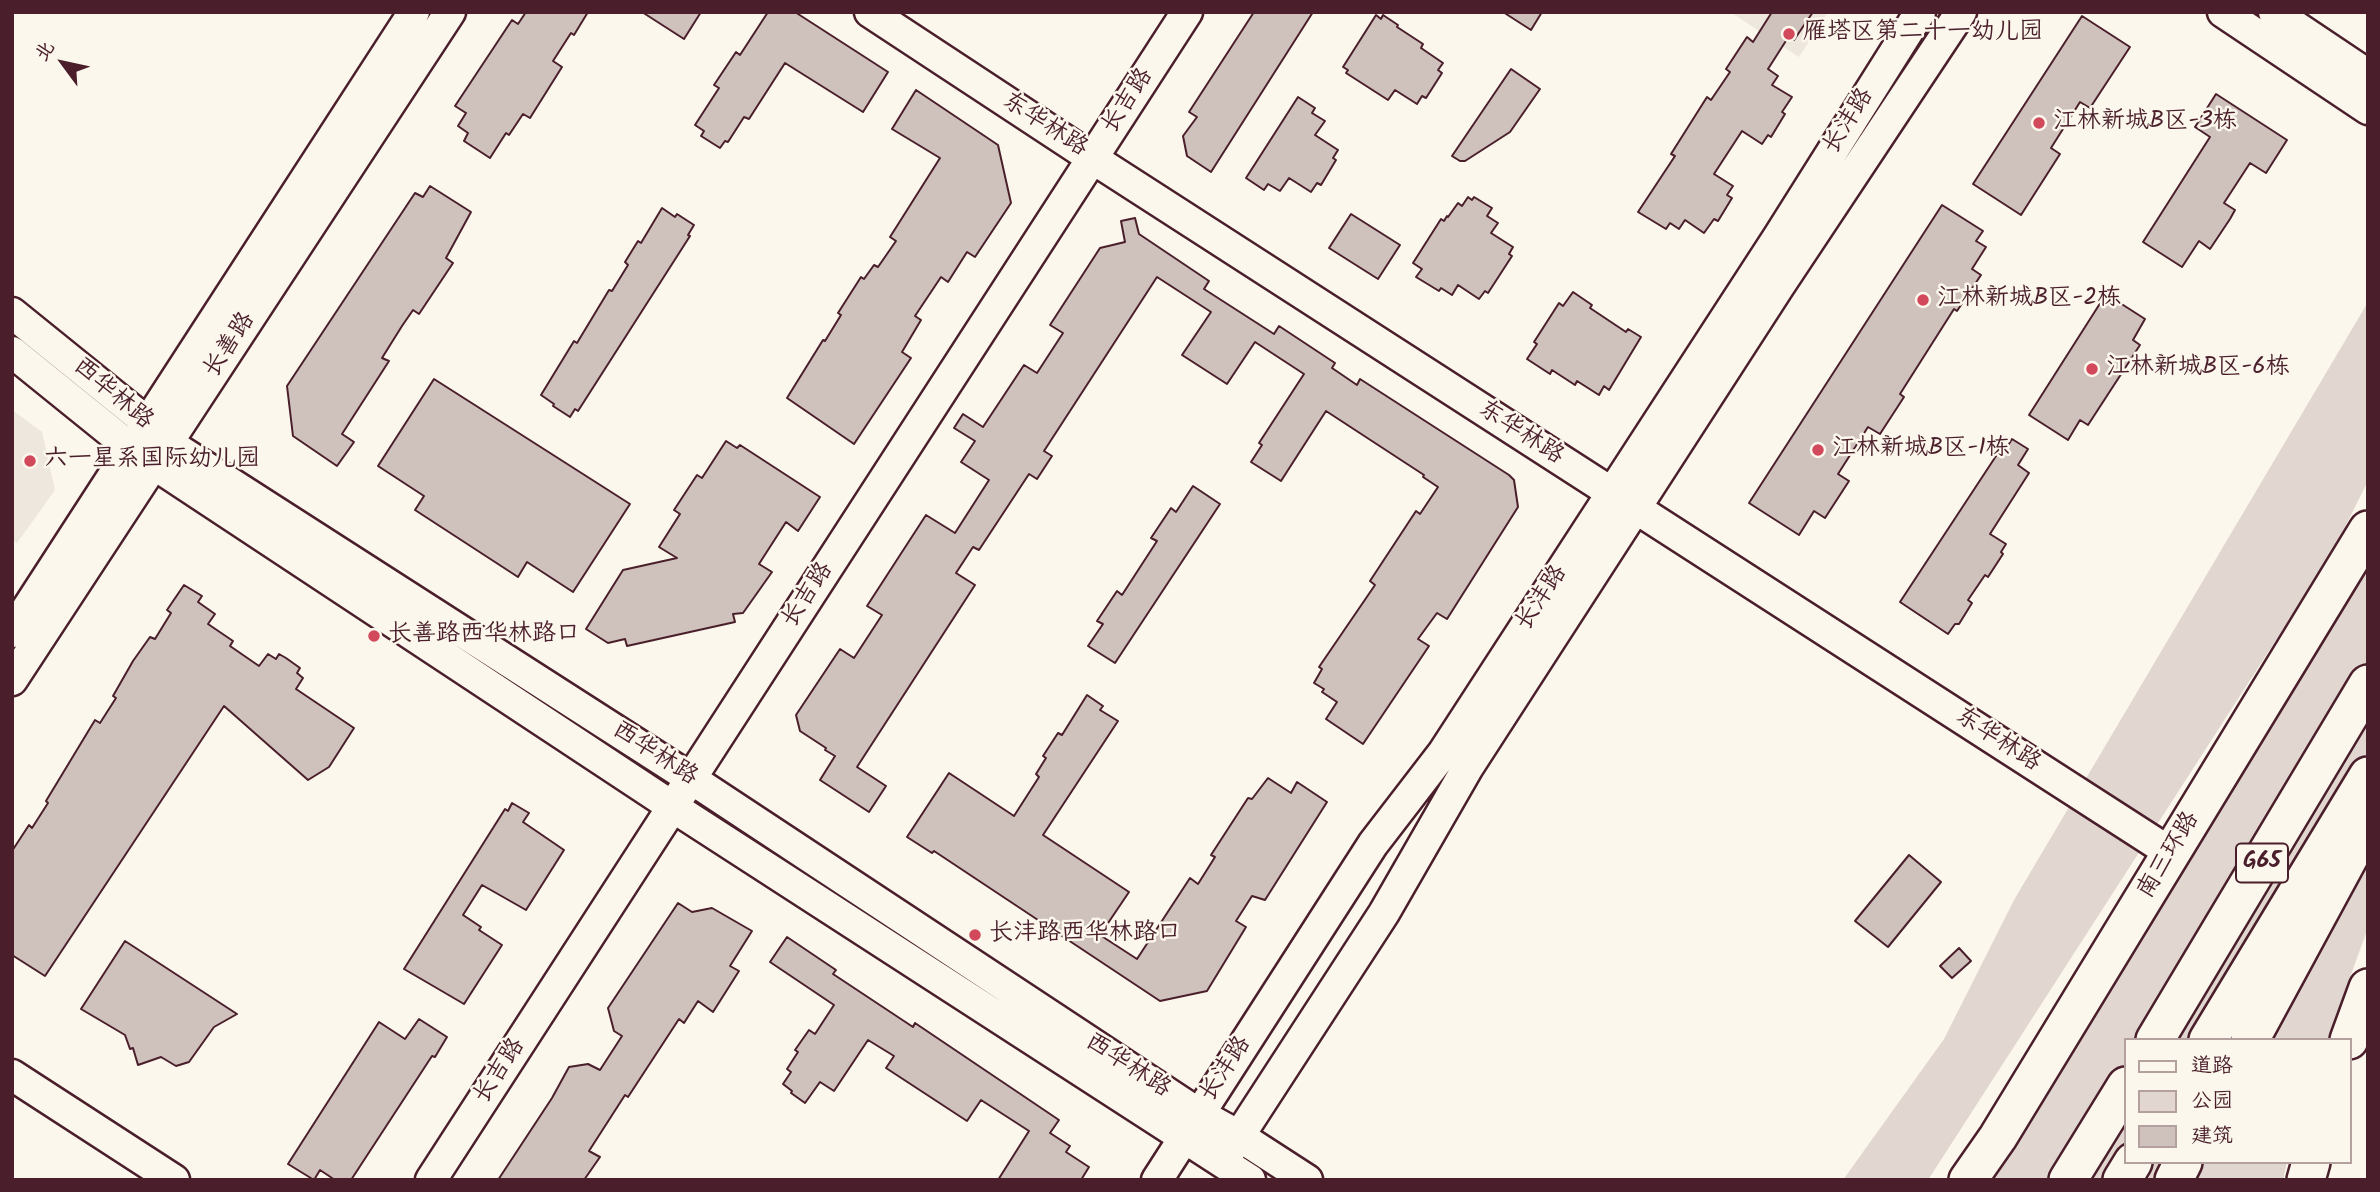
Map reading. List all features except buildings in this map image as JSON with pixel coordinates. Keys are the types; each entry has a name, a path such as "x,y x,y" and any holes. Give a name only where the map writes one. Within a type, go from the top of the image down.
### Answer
{"highway":[{"name":"南三环路","path":"1968,1180 2006,1125 2368,530"},
{"name":"G65","path":"2156,1038 2368,684"},
{"name":"G65","path":"2209,1038 2368,776"},
{"path":"2251,1038 2368,822"},
{"path":"2350,1038 2368,988"},
{"path":"2068,1180 2124,1089"},
{"path":"2122,1180 2132,1164"},
{"path":"2174,1180 2182,1164"}],"street":[{"name":"长善路","path":"12,680 414,12"},
{"name":"长善路","path":"12,632 151,445 450,12"},
{"name":"东华林路","path":"870,12 2171,853"},
{"name":"长吉路","path":"431,1180 1187,12"},
{"name":"长沣路","path":"1217,1171 1384,913 1624,500 1920,12"},
{"name":"长沣路","path":"1157,1180 1373,844 1443,753 1779,286 1961,12"},
{"path":"2223,12 2368,109"},
{"path":"2274,12 2368,75"},
{"name":"西华林路","path":"12,313 151,445 690,778 1192,1126 1217,1171 1250,1180"},
{"name":"西华林路","path":"12,352 151,445 673,807 1192,1126 1239,1136 1307,1180"},
{"path":"12,1075 174,1180"}],"shaded area":[{"name":"雁塔区第二十一幼儿园","path":"1730,12 1828,12 1799,57"},
{"name":"六一星系国际幼儿园","path":"12,410 42,432 55,490 17,543 12,540"}],"green space":[{"path":"2368,302 2368,481 2332,553 1928,1180 1843,1180 1944,1039 2014,900"},
{"path":"2368,554 2368,928 2328,1038 2124,1038 2124,1164 2287,1164 2283,1180 1979,1180"}],"place":[{"name":"雁塔区第二十一幼儿园","path":"1789,34"},
{"name":"江林新城B区-3栋","path":"2039,123"},
{"name":"江林新城B区-2栋","path":"1923,300"},
{"name":"江林新城B区-6栋","path":"2092,369"},
{"name":"江林新城B区-1栋","path":"1818,450"},
{"name":"六一星系国际幼儿园","path":"30,461"},
{"name":"长善路西华林路口","path":"374,636"},
{"name":"长沣路西华林路口","path":"975,935"}]}
